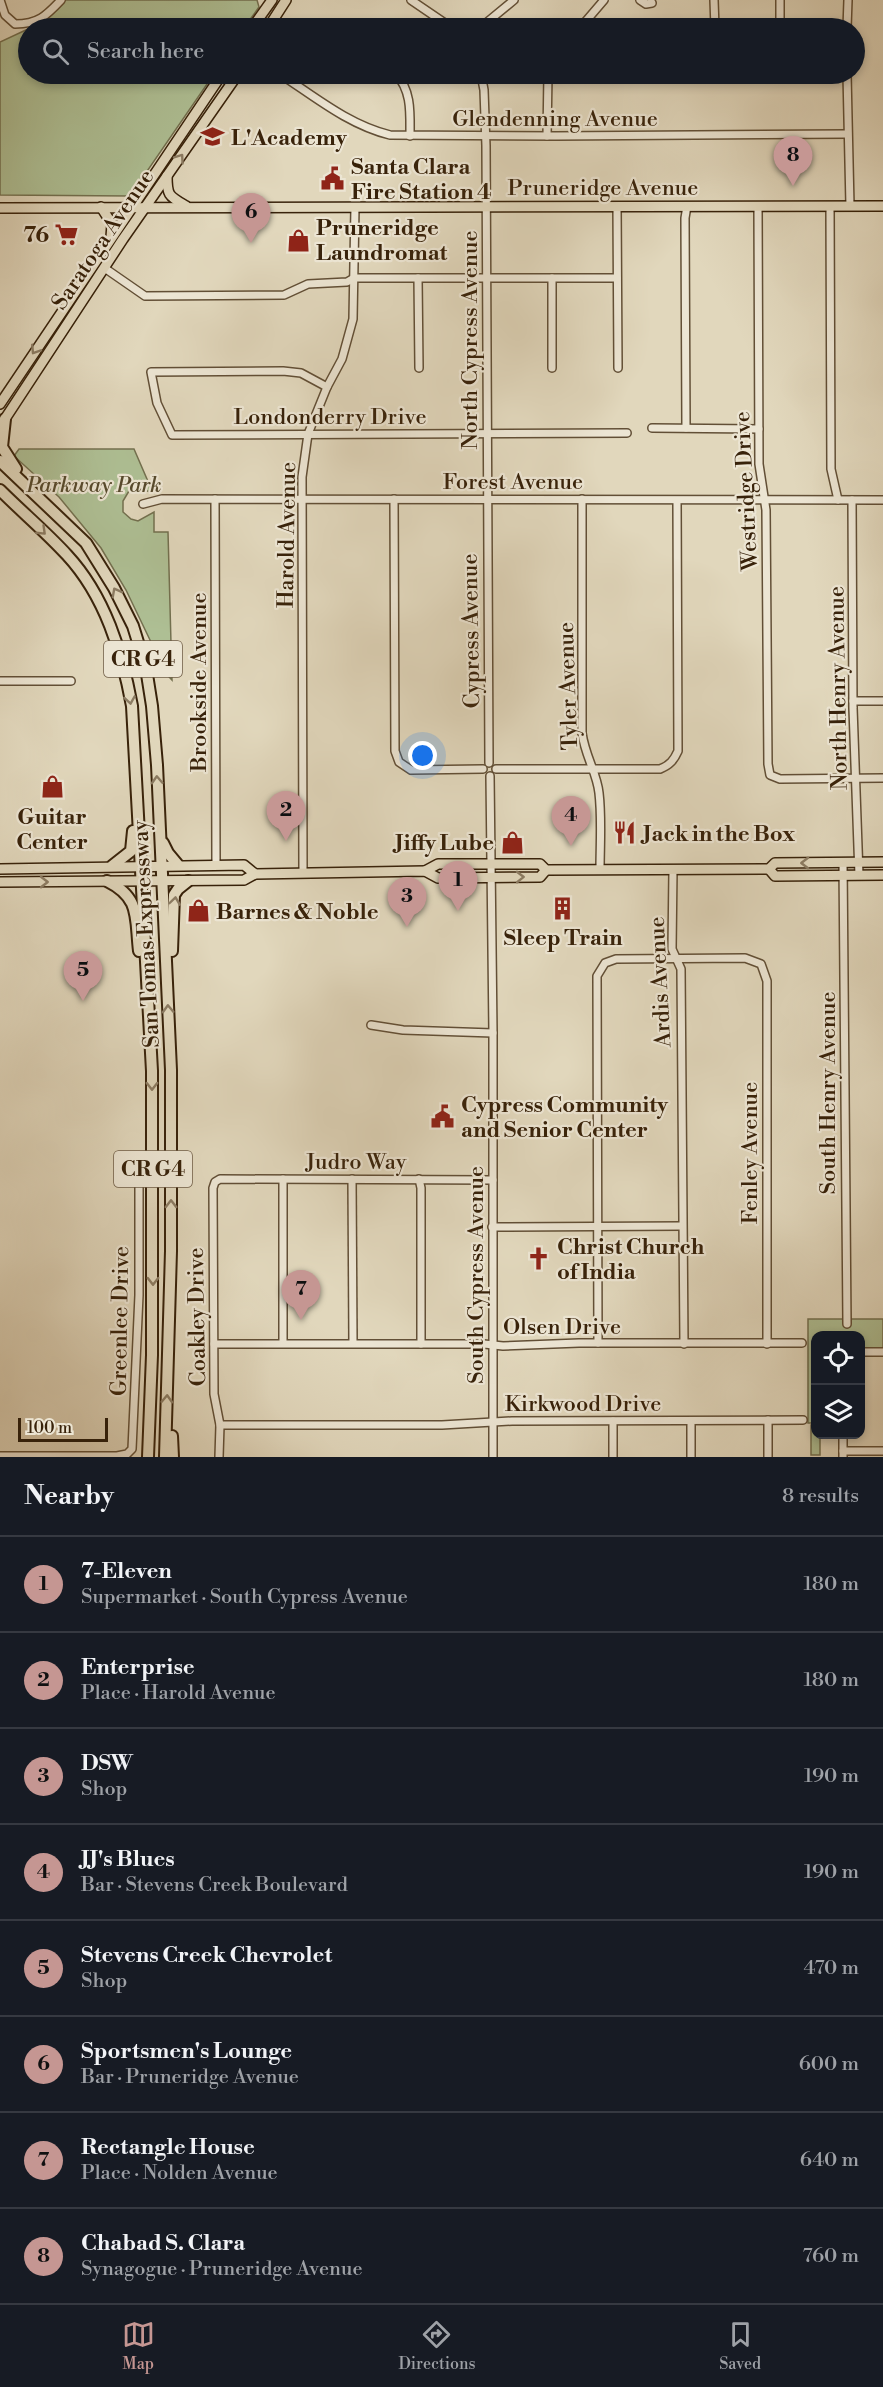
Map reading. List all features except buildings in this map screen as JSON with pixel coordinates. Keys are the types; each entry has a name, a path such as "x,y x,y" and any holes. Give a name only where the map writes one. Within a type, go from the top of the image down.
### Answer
{"highway":[{"path":"2,423 2,447 19,478"},
{"name":"San Tomas Expressway","path":"0,461 86,543 134,626 146,668 152,706 160,832 171,1070 171,1251 165,1457"},
{"name":"San Tomas Expressway","path":"0,492 68,557 97,597 114,633 126,672 132,706 152,1071 152,1355 148,1457"},
{"path":"112,866 131,851 136,783"},
{"path":"160,832 168,853 178,865"},
{"path":"106,881 123,890 133,903 139,955 147,982"},
{"path":"166,969 171,954 174,895 188,881"},
{"path":"166,1424 172,1436 173,1457"}],"main road":[{"path":"259,18 272,0"},
{"path":"274,18 286,0"},
{"name":"Saratoga Avenue","path":"0,404 215,84"},
{"name":"Saratoga Avenue","path":"2,423 231,84"},
{"path":"167,176 167,191 170,197 188,207"},
{"name":"Pruneridge Avenue","path":"0,208 883,206"},
{"path":"101,207 112,224 111,237"},
{"path":"0,882 244,880 255,874 426,871 438,864 540,864 546,870 674,870 769,869 776,863 883,862"},
{"path":"2,871 112,866 244,865 255,874"},
{"path":"769,869 776,876 883,875"},
{"path":"426,871 438,878 491,878 540,877 546,870"}],"street":[{"path":"0,0 5,15 18,24"},
{"path":"40,18 61,0"},
{"path":"411,0 437,18"},
{"path":"492,18 514,0"},
{"path":"589,18 604,0"},
{"path":"640,0 646,4 652,3"},
{"path":"714,0 715,18"},
{"path":"780,0 780,18"},
{"path":"847,18 848,0"},
{"name":"Glendenning Avenue","path":"295,84 354,122 381,132 410,136 847,135"},
{"path":"404,84 408,95 410,136"},
{"name":"North Cypress Avenue","path":"483,84 486,136 486,499"},
{"path":"547,136 548,84"},
{"path":"847,84 850,206"},
{"path":"617,206 618,368"},
{"path":"686,428 687,206"},
{"name":"Westridge Drive","path":"758,206 759,464 766,510 768,764 770,775 780,779 856,778"},
{"path":"830,206 831,469 838,500"},
{"name":"Harold Avenue","path":"303,872 301,500 303,465 308,434 327,387 342,359 353,319 355,207"},
{"path":"105,268 145,296 284,295 308,284 347,282 354,278 617,278"},
{"path":"418,278 419,368"},
{"path":"552,278 552,368"},
{"name":"Londonderry Drive","path":"327,387 301,373 283,371 151,372 157,403 172,435 627,433"},
{"path":"652,428 759,429"},
{"name":"Forest Avenue","path":"143,504 162,499 883,500"},
{"name":"Brookside Avenue","path":"215,499 216,865"},
{"path":"394,499 395,750 399,762 411,770 483,769"},
{"name":"Cypress Avenue","path":"486,499 489,763"},
{"name":"Tyler Avenue","path":"582,499 582,733 599,793 600,870"},
{"name":"North Henry Avenue","path":"852,500 853,701 859,875"},
{"path":"483,769 489,763 496,769 660,769 671,763 678,751 677,501"},
{"path":"0,681 71,681"},
{"path":"853,701 883,701"},
{"path":"483,769 485,775 490,776"},
{"path":"490,776 496,769"},
{"path":"490,776 491,878"},
{"path":"856,778 883,778"},
{"name":"South Henry Avenue","path":"843,862 847,1323"},
{"name":"Ardis Avenue","path":"674,870 672,949 681,969 684,1344"},
{"name":"South Cypress Avenue","path":"491,878 493,1457"},
{"path":"598,1343 596,980 602,966 616,959 676,958"},
{"name":"Fenley Avenue","path":"676,958 745,958 761,964 767,981 766,1344"},
{"path":"371,1025 403,1030 493,1033"},
{"name":"Greenlee Drive","path":"0,1456 117,1456 127,1454 132,1449 139,1288 139,1180 136,1167"},
{"name":"Judro Way","path":"220,1179 493,1180"},
{"name":"Coakley Drive","path":"219,1457 220,1425 214,1394 213,1188 215,1182 220,1179"},
{"path":"283,1179 283,1343"},
{"path":"352,1179 353,1343"},
{"path":"419,1179 421,1188 422,1344"},
{"path":"492,1227 682,1226"},
{"name":"Olsen Drive","path":"214,1344 353,1343 551,1346 598,1343 802,1344"},
{"path":"865,1352 883,1352"},
{"path":"691,1420 692,1457"},
{"path":"768,1420 768,1457"},
{"name":"Kirkwood Drive","path":"220,1425 442,1425 493,1422 803,1420"},
{"path":"613,1421 613,1457"},
{"path":"843,1454 883,1451"}],"green space":[{"path":"62,0 257,0 259,7 251,18 41,18"},
{"path":"18,34 18,84 207,84 130,196 0,195 0,42"},
{"name":"Parkway Park","path":"19,449 134,449 153,493 139,488 129,491 123,501 123,512 131,519 138,521 154,512 154,532 168,532 172,680 157,664 150,640 126,590 101,548 59,497 14,456"},
{"path":"808,1319 883,1319 883,1348 865,1348 865,1331 811,1331 811,1423 808,1423"},
{"path":"811,1439 820,1439 820,1455 811,1455"}],"place":[{"name":"L'Academy","path":"213,137"},
{"name":"Santa Clara Fire Station 4","path":"333,179"},
{"name":"Chabad S. Clara","path":"793,186"},
{"name":"76","path":"67,234"},
{"name":"Pruneridge Laundromat","path":"298,240"},
{"name":"Sportsmen's Lounge","path":"251,243"},
{"name":"Guitar Center","path":"52,787"},
{"name":"Jack in the Box","path":"625,833"},
{"name":"Enterprise","path":"286,841"},
{"name":"Jiffy Lube","path":"512,842"},
{"name":"JJ's Blues","path":"571,846"},
{"name":"Sleep Train","path":"563,908"},
{"name":"Barnes & Noble","path":"198,911"},
{"name":"7-Eleven","path":"458,911"},
{"name":"DSW","path":"407,927"},
{"name":"Stevens Creek Chevrolet","path":"83,1001"},
{"name":"Cypress Community and Senior Center","path":"443,1117"},
{"name":"Christ Church of India","path":"539,1259"},
{"name":"Rectangle House","path":"301,1320"}]}
